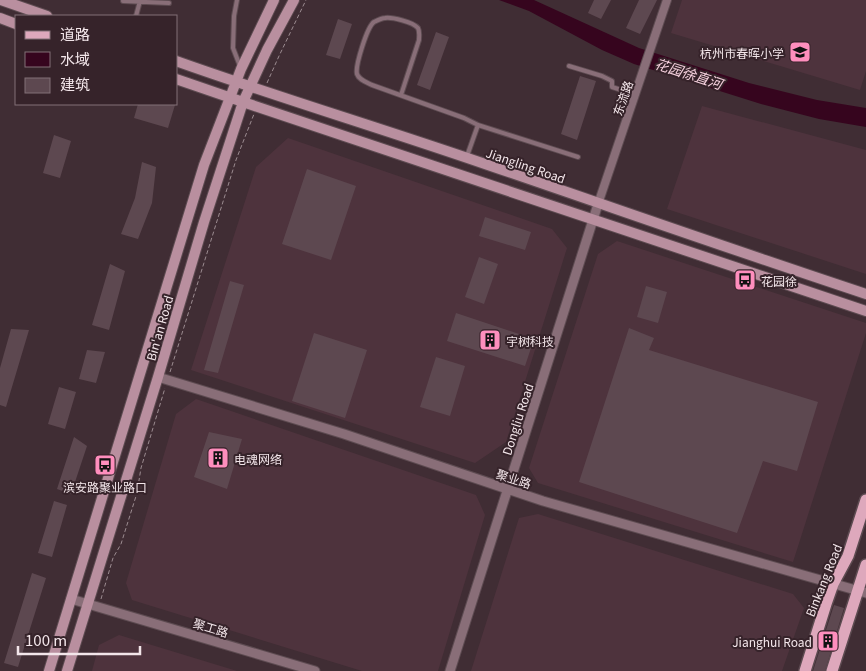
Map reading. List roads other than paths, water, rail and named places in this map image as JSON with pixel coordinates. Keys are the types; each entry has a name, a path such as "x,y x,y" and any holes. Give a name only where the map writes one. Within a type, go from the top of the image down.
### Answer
{"main road":[{"path":"1,0 44,15"},
{"name":"Bin'an Road","path":"49,671 204,165 229,97 274,0"},
{"name":"Bin'an Road","path":"67,671 93,605 163,378 204,222 243,102 294,0"},
{"path":"0,18 15,24"},
{"name":"Jiangling Road","path":"178,62 866,294"},
{"path":"178,80 866,311"},
{"name":"Binkang Road","path":"805,671 833,584 848,556 866,500"},
{"path":"832,671 862,592 866,565"}],"street":[{"name":"东流路","path":"598,204 666,0"},
{"name":"Dongliu Road","path":"450,671 598,204"},
{"name":"聚业路","path":"163,378 344,434 543,501 862,592"},
{"name":"聚工路","path":"71,599 315,671"}],"lane":[{"path":"237,0 234,16 233,48 241,69"},
{"path":"123,1 169,2"},
{"path":"136,15 140,1"},
{"path":"401,95 420,40 419,33 417,27 409,22 386,18 374,22 370,27 357,66 357,75 361,80 401,95 464,118 478,125 578,157"},
{"path":"569,66 602,76 612,81 612,87 635,94"},
{"path":"467,158 478,125"}],"water":[{"name":"花园徐直河","path":"499,0 534,0 639,48 749,83 817,100 866,108 866,127 819,119 761,104 634,64 602,50 529,11"}],"place":[{"name":"杭州市春晖小学","path":"800,52"},
{"name":"花园徐","path":"745,280"},
{"name":"宇树科技","path":"490,340"},
{"name":"电魂网络","path":"218,458"},
{"name":"滨安路聚业路口","path":"105,465"},
{"name":"Jianghui Road","path":"828,641"}]}
